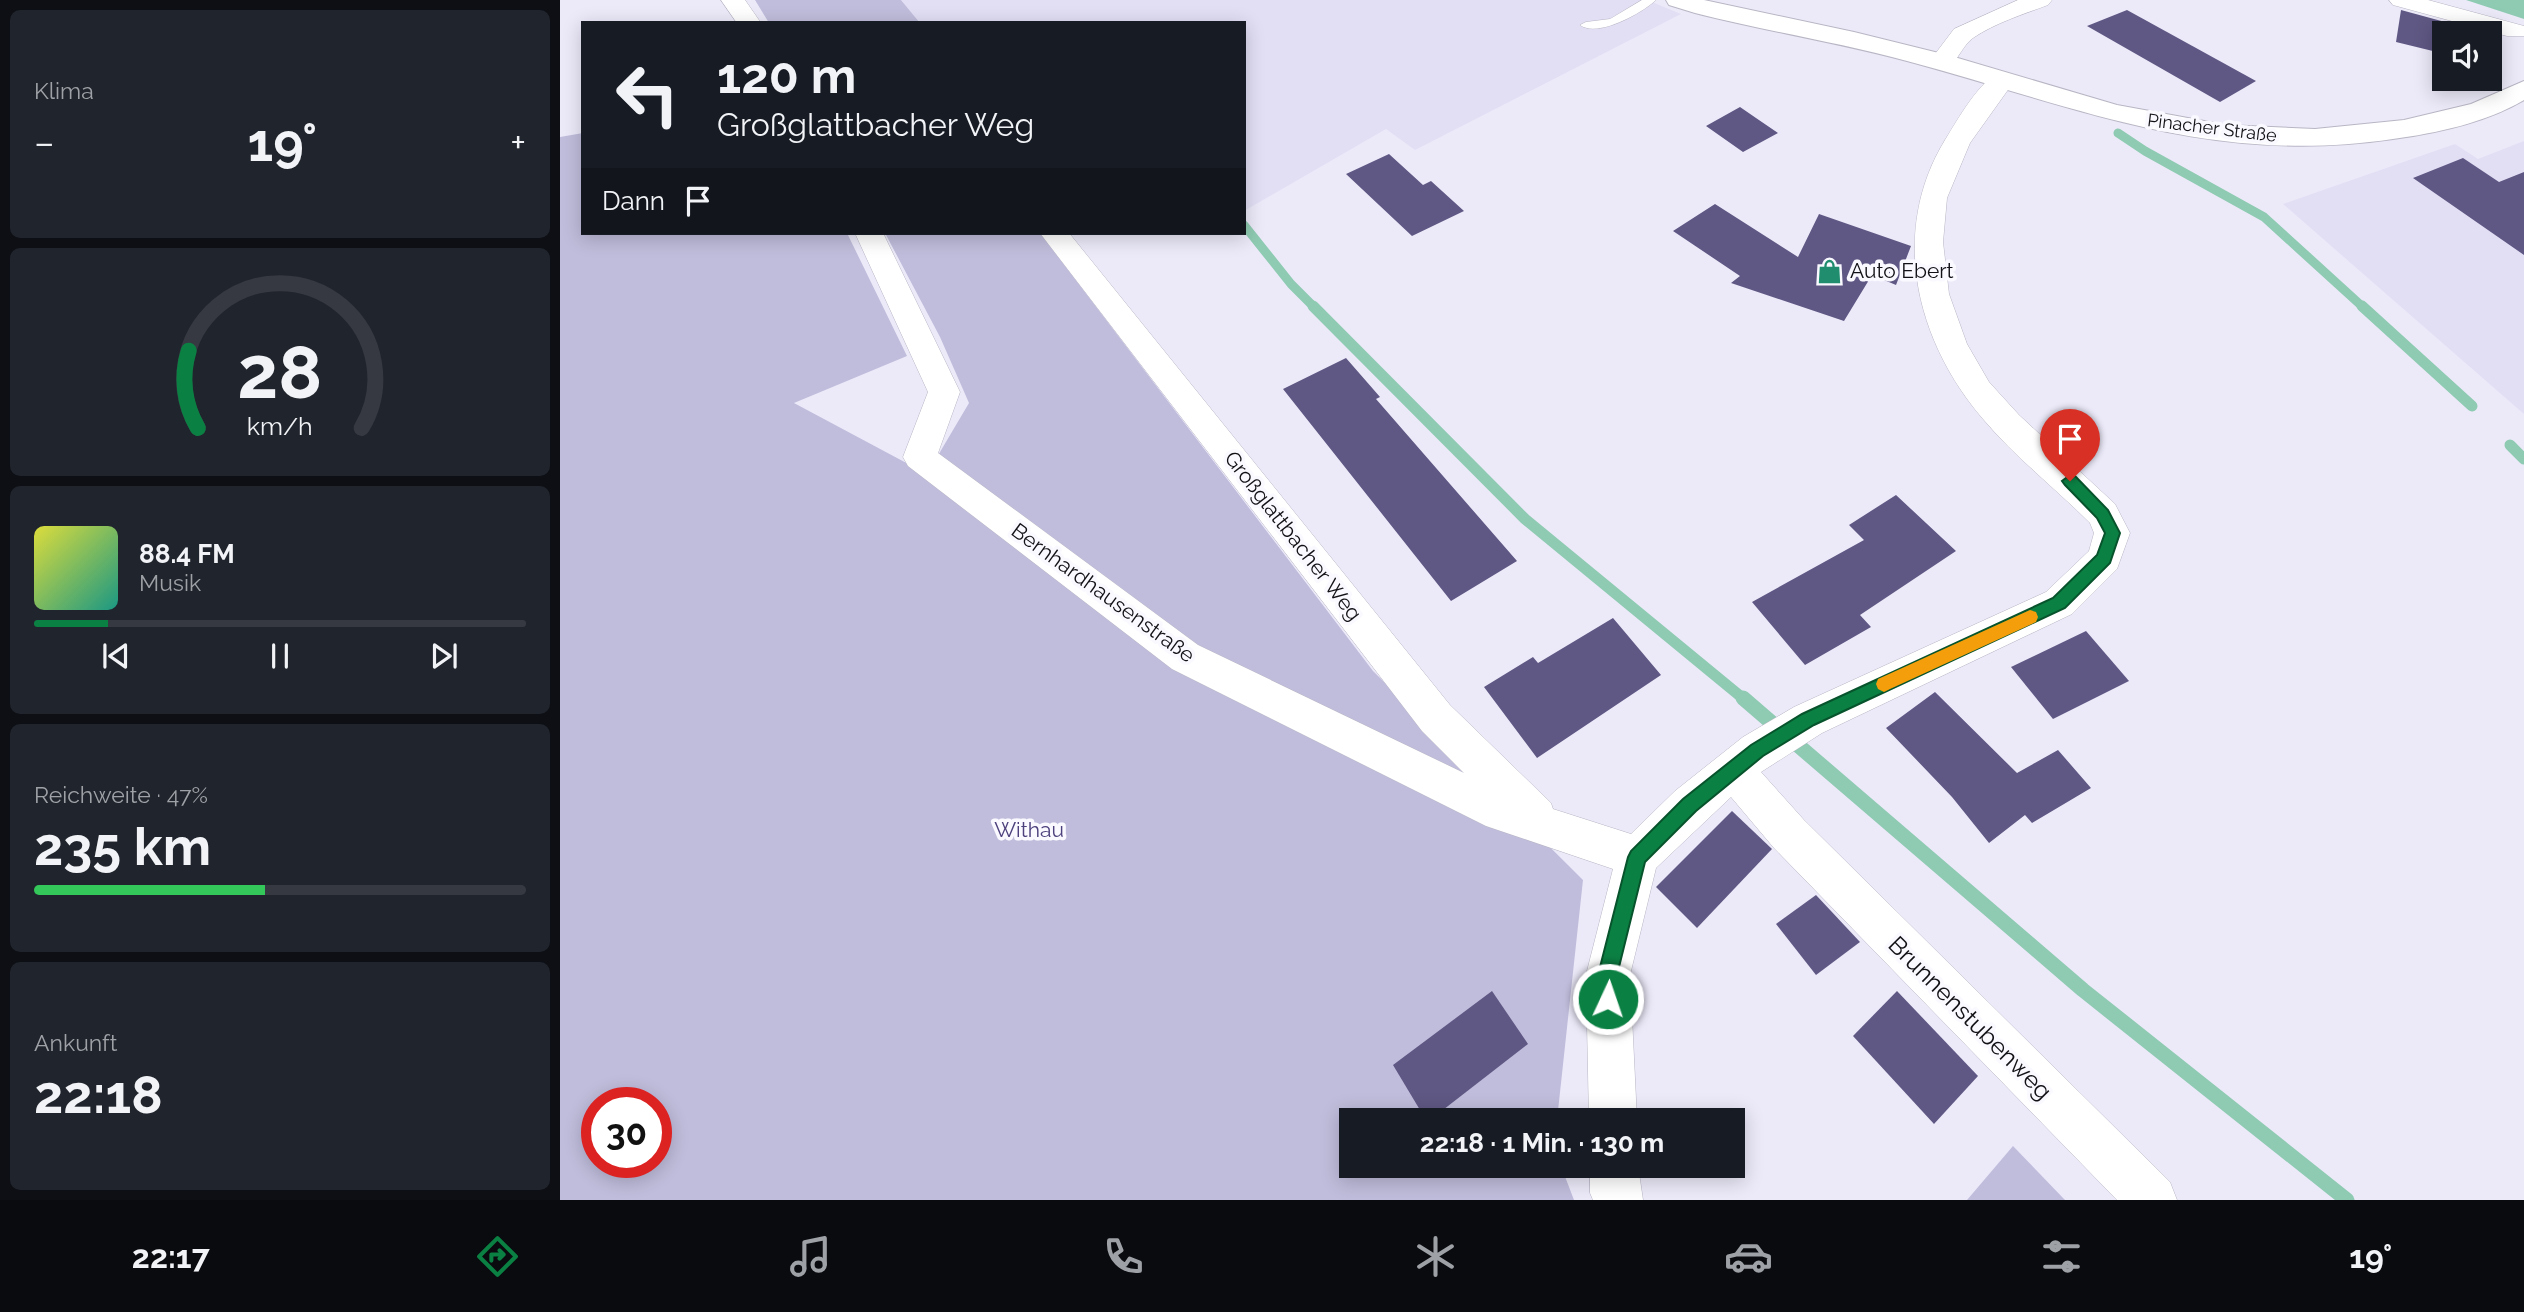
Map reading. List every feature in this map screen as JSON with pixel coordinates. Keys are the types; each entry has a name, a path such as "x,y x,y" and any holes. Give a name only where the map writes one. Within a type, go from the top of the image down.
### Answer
{"street":[{"path":"733,0 748,21"},
{"name":"Pinacher Straße","path":"1678,0 1704,8 1874,44 2088,106 2167,125 2244,136 2316,138 2374,134 2430,125 2482,110 2524,89"},
{"path":"1942,62 1963,34 2005,13 2040,0"},
{"path":"2401,0 2516,31"},
{"path":"1612,1108 1608,975 1637,857 1690,805 1746,761 1808,720 2059,603 2104,559 2112,533 2103,514 2063,486 1994,410 1956,358 1940,315 1929,272 1930,213 1943,173 1975,115 2002,80"},
{"name":"Bernhardhausenstraße","path":"870,235 944,392 920,457 1185,657 1501,812 1637,857"},
{"name":"Großglattbacher Weg","path":"1056,235 1436,718 1546,827"},
{"name":"Brunnenstubenweg","path":"1746,761 1789,834 2152,1200"},
{"path":"1614,1178 1618,1200"}],"lane":[{"path":"1586,25 1613,22 1650,0"}],"shaded area":[{"path":"901,0 1647,0 1681,14 1415,150 1386,129 1246,210 1246,21 918,21"},
{"path":"2466,0 2524,0 2524,19"},
{"path":"2524,141 2524,414 2283,204 2455,144 2478,159"}],"green space":[{"path":"755,0 901,0 918,21 768,21"},
{"name":"Withau","path":"581,133 581,235 848,235 907,356 794,403 927,474 969,403 940,337 886,235 1042,235 1373,671 1583,880 1558,1108 1339,1108 1339,1178 1566,1178 1574,1200 560,1200 560,137"},
{"path":"2013,1146 2065,1200 1967,1200"}],"building":[{"path":"2127,10 2256,81 2220,102 2087,26"},
{"path":"2401,10 2441,21 2432,21 2432,51 2396,42"},
{"path":"1740,107 1778,133 1743,152 1706,126"},
{"path":"1389,154 1423,185 1431,181 1464,211 1412,236 1346,174"},
{"path":"2463,158 2499,182 2524,172 2524,255 2413,178"},
{"path":"1715,204 1798,257 1819,214 1911,246 1896,285 1872,275 1844,321 1731,283 1740,276 1673,231"},
{"path":"1346,358 1380,397 1376,399 1517,561 1451,601 1283,389"},
{"path":"1896,495 1956,551 1860,615 1871,627 1805,665 1752,602 1864,540 1849,525"},
{"path":"1613,618 1661,675 1537,758 1484,687 1533,657 1538,663"},
{"path":"2086,631 2129,681 2053,719 2011,667"},
{"path":"1935,692 2017,773 2058,750 2091,788 2032,823 2025,815 1989,843 1952,797 1886,728"},
{"path":"1732,811 1772,849 1697,928 1656,887"},
{"path":"1816,895 1860,942 1816,975 1776,924"},
{"path":"1492,991 1528,1044 1445,1108 1419,1108 1393,1065"},
{"path":"1897,991 1978,1076 1934,1124 1853,1036"}],"waterway":[{"path":"2118,133 2145,151 2264,217 2364,308"},
{"path":"1246,228 1291,284 1313,306"},
{"path":"1313,306 1525,519 1745,700"},
{"path":"2362,306 2472,406"},
{"path":"2510,445 2524,459"},
{"path":"1743,698 2083,990 2347,1200"}],"slow traffic":[{"path":"1884,684 2030,617"}],"place":[{"name":"Auto Ebert","path":"1830,271"}],"route":[{"path":"1608,999 1608,975 1637,857 1690,805 1757,750 1808,720 2059,603 2104,559 2112,533 2103,514 2070,481"}]}
